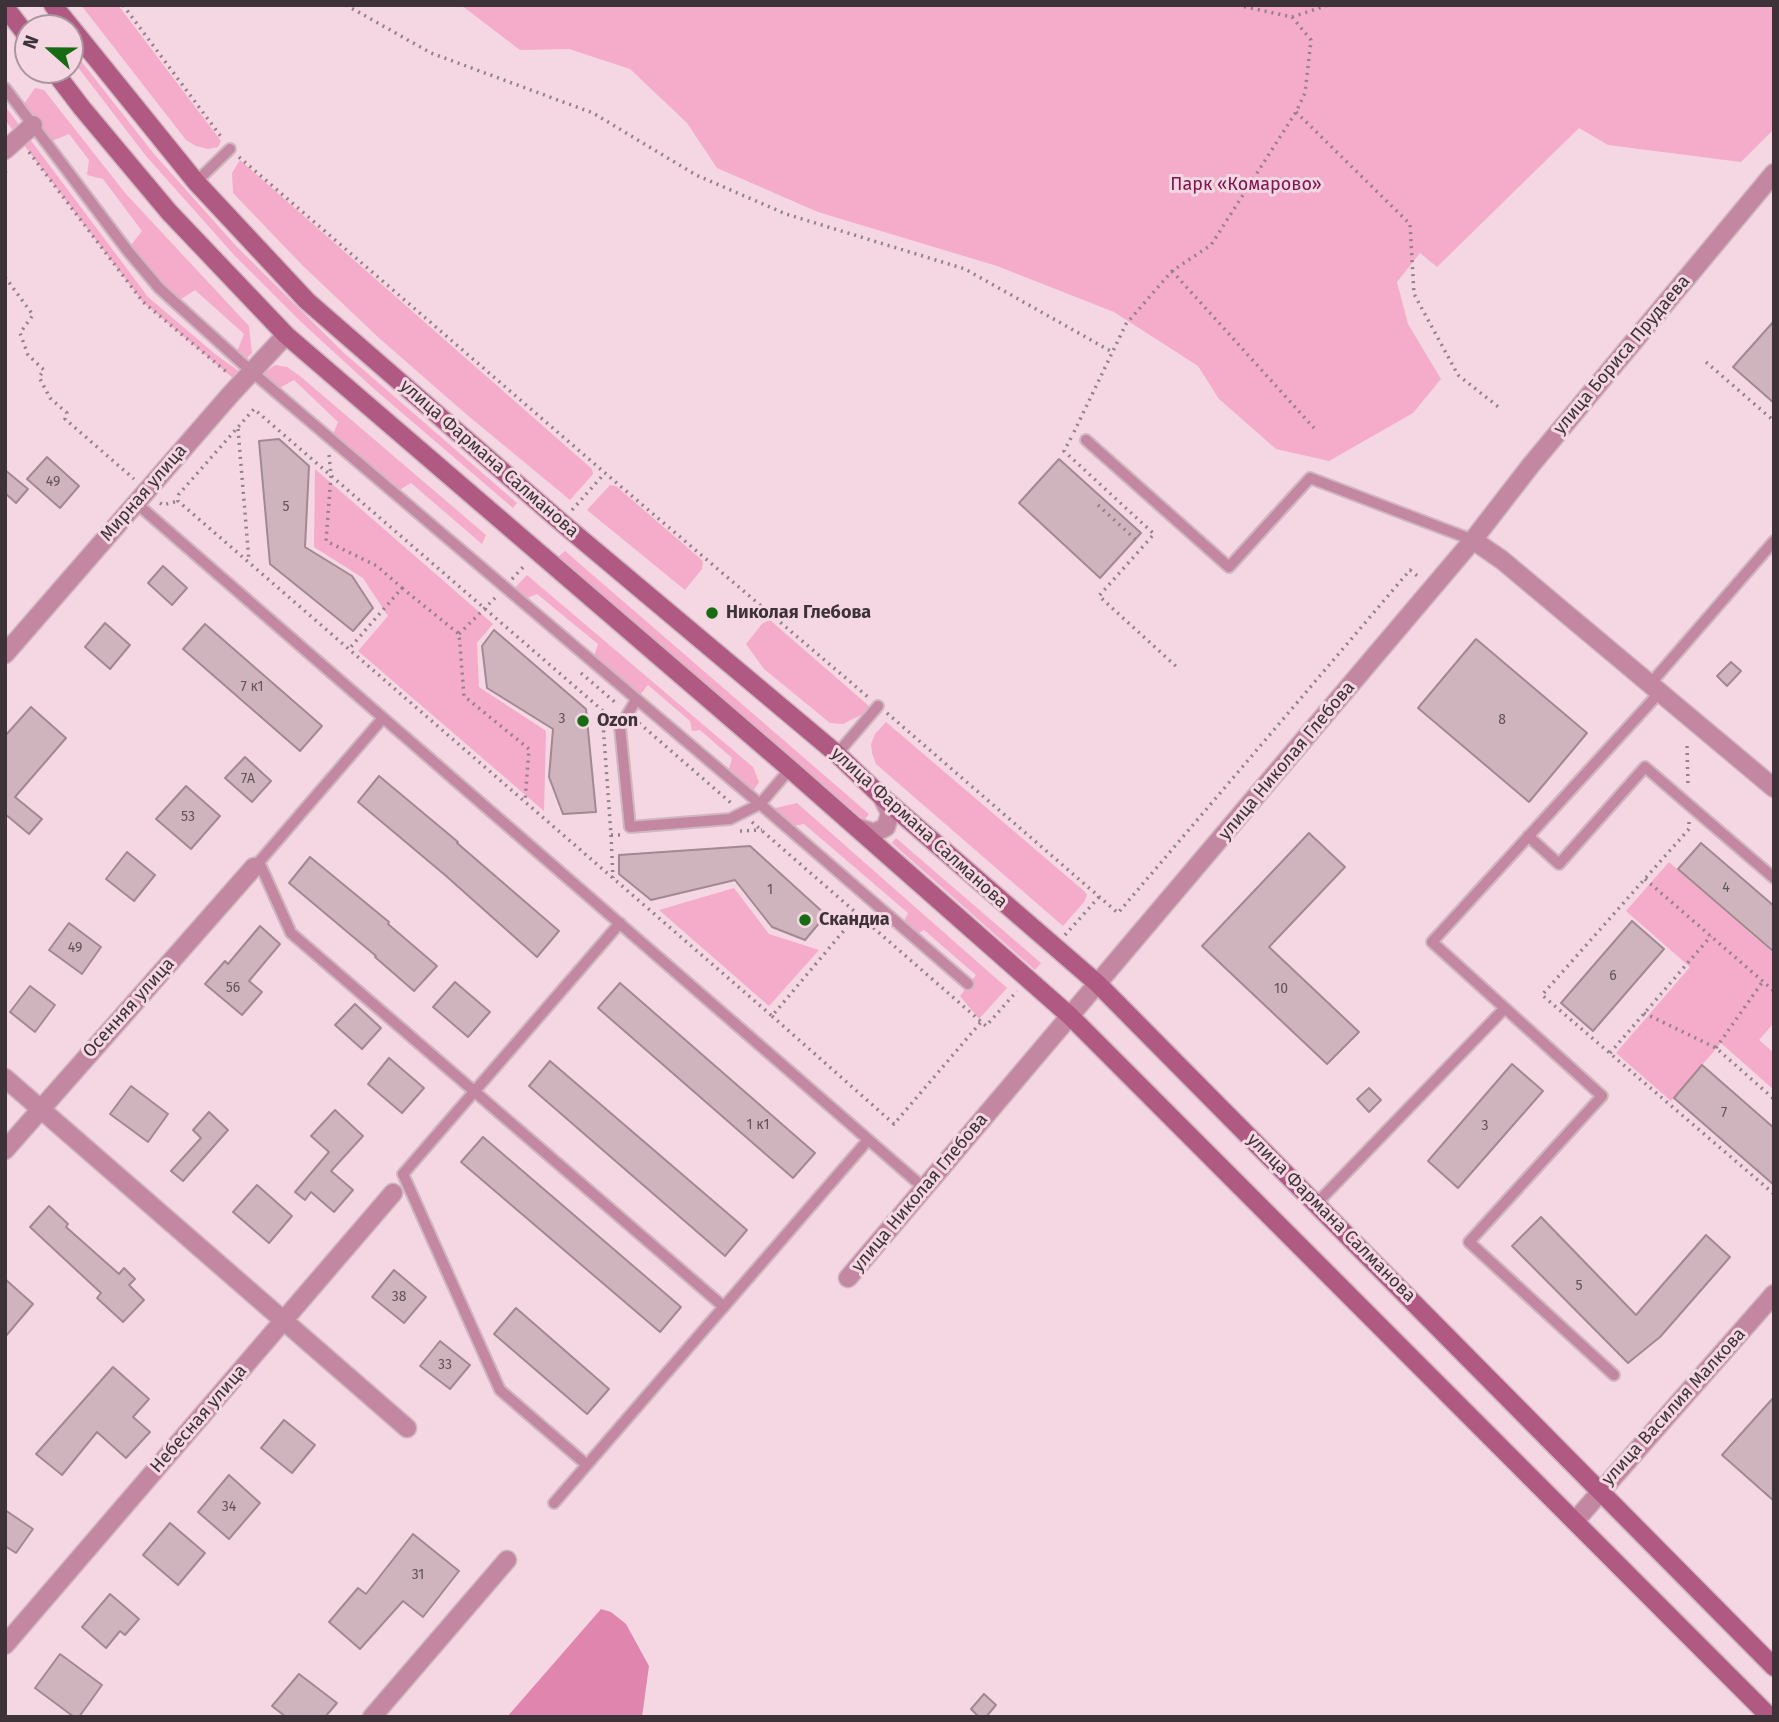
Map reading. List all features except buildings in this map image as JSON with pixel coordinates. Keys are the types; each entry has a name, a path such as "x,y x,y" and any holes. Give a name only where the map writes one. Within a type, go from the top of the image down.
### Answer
{"street":[{"name":"улица Фармана Салманова","path":"53,5 196,182 307,301 562,523 837,754 882,797 1098,984 1774,1667"},
{"path":"64,84 169,212 286,335 790,769 1070,1016 1770,1717"},
{"path":"5,150 33,125"},
{"name":"улица Бориса Прудаева","path":"1473,540 1539,455 1774,173"},
{"name":"Мирная улица","path":"5,654 286,335"},
{"path":"1473,540 1502,560 1774,788"},
{"name":"улица Николая Глебова","path":"848,1278 1473,540"},
{"path":"856,827 874,833 886,827 890,813 882,797"},
{"name":"Осенняя улица","path":"5,1150 257,864"},
{"path":"5,1078 407,1428"},
{"name":"Небесная улица","path":"5,1645 393,1194"},
{"name":"улица Василия Малкова","path":"1575,1521 1598,1491 1774,1294"},
{"path":"372,1717 507,1560"}],"lane":[{"path":"5,88 127,250 159,288 252,372 968,984"},
{"path":"196,182 230,149"},
{"path":"1086,440 1230,566 1310,478 1473,540"},
{"path":"141,497 383,718 925,1188"},
{"path":"1615,1375 1469,1242 1602,1096 1433,942 1656,687 1774,541"},
{"path":"636,700 620,727 630,828 730,819 760,804 790,769"},
{"path":"837,754 878,706"},
{"path":"383,718 257,864 291,933 724,1307"},
{"path":"1528,836 1559,864 1645,767 1774,878"},
{"path":"587,1465 500,1390 403,1174 620,923"},
{"path":"1317,1203 1505,1008"},
{"path":"554,1503 869,1140"}],"path":[{"path":"123,5 230,149 1118,913 1410,570 1420,578 1427,569"},
{"path":"346,5 431,53 593,113 696,175 786,214 965,269 1114,353"},
{"path":"1237,5 1292,17 1328,5"},
{"path":"1180,670 1099,596 1154,534 1065,451 1126,324 1172,271 1211,245 1296,112 1305,93 1311,40 1292,17"},
{"path":"1296,112 1410,224 1414,295 1458,375 1501,408"},
{"path":"1172,271 1314,428"},
{"path":"5,276 33,315 20,333 28,355 44,370 39,377 50,398 67,413 65,419 141,497 163,505 178,501"},
{"path":"1706,362 1774,421"},
{"path":"178,501 179,494 254,409 331,475 602,710 613,878"},
{"path":"238,428 250,563"},
{"path":"329,455 331,475 326,541 377,566 459,634 464,696 529,749 525,802"},
{"path":"571,512 605,473"},
{"path":"178,501 894,1124 981,1022"},
{"path":"1098,505 1135,539"},
{"path":"349,649 402,589"},
{"path":"459,634 495,598"},
{"path":"1687,746 1689,829 1542,995 1774,1195"},
{"path":"735,831 762,830 986,1026 1016,993"},
{"path":"611,835 625,835"},
{"path":"1645,879 1774,991"},
{"path":"1060,941 1099,897"},
{"path":"772,1016 857,915"},
{"path":"1610,1053 1711,936"},
{"path":"1716,1048 1763,981"},
{"path":"1644,1013 1716,1048 1774,1099"}],"green space":[{"path":"81,5 118,5 221,141 218,147 208,149 186,140"},
{"name":"Парк «Комарово»","path":"461,5 1774,5 1774,129 1741,162 1608,145 1579,128 1437,267 1420,253 1397,282 1408,324 1441,379 1413,413 1329,461 1276,449 1219,399 1198,366 1114,312 997,266 818,212 717,168 687,123 630,69 569,49 520,50"},
{"path":"84,65 154,154 237,247 344,353 517,503 513,508 373,388 300,321 235,256 146,156 84,75"},
{"path":"35,88 44,90 126,194 249,326 252,353 242,363 235,357 244,334 195,290 175,303 127,250 142,231 103,179 87,175 89,160 69,134 47,143 21,108"},
{"path":"5,106 148,297 215,354 247,377 240,384 143,302 5,120"},
{"path":"240,160 592,469 593,474 570,500 379,338 303,266 233,193 232,173"},
{"path":"275,365 287,367 300,376 486,535 482,544 411,483 394,493 331,439 338,422 294,380 274,391 258,377"},
{"path":"315,469 493,624 477,643 479,687 546,731 544,811 358,651 388,616 363,578 314,547"},
{"path":"610,485 616,486 703,561 702,569 685,590 587,510"},
{"path":"565,551 869,814 864,820 558,557"},
{"path":"527,575 753,767 759,782 750,796 727,776 732,758 700,730 692,731 690,721 648,685 636,700 592,663 598,644 537,594 520,601 510,593"},
{"path":"767,621 771,621 869,706 863,714 843,724 830,723 764,669 746,644"},
{"path":"886,722 1084,891 1087,895 1084,902 1063,926 876,764 871,744 875,734"},
{"path":"797,803 1007,988 979,1019 960,996 976,975 924,930 912,937 901,927 908,913 804,824 787,827 767,810"},
{"path":"896,838 1041,963 1035,970 892,843"},
{"path":"1669,862 1774,954 1774,1023 1759,1040 1774,1053 1774,1090 1721,1043 1671,1101 1616,1053 1690,967 1626,911"},
{"path":"734,888 769,934 819,950 769,1006 659,910"}],"shaded area":[{"path":"601,1609 611,1612 626,1624 649,1666 642,1717 507,1717"}],"place":[{"name":"Николая Глебова","path":"712,613"},
{"name":"Ozon","path":"583,721"},
{"name":"Скандиа","path":"805,920"}]}
